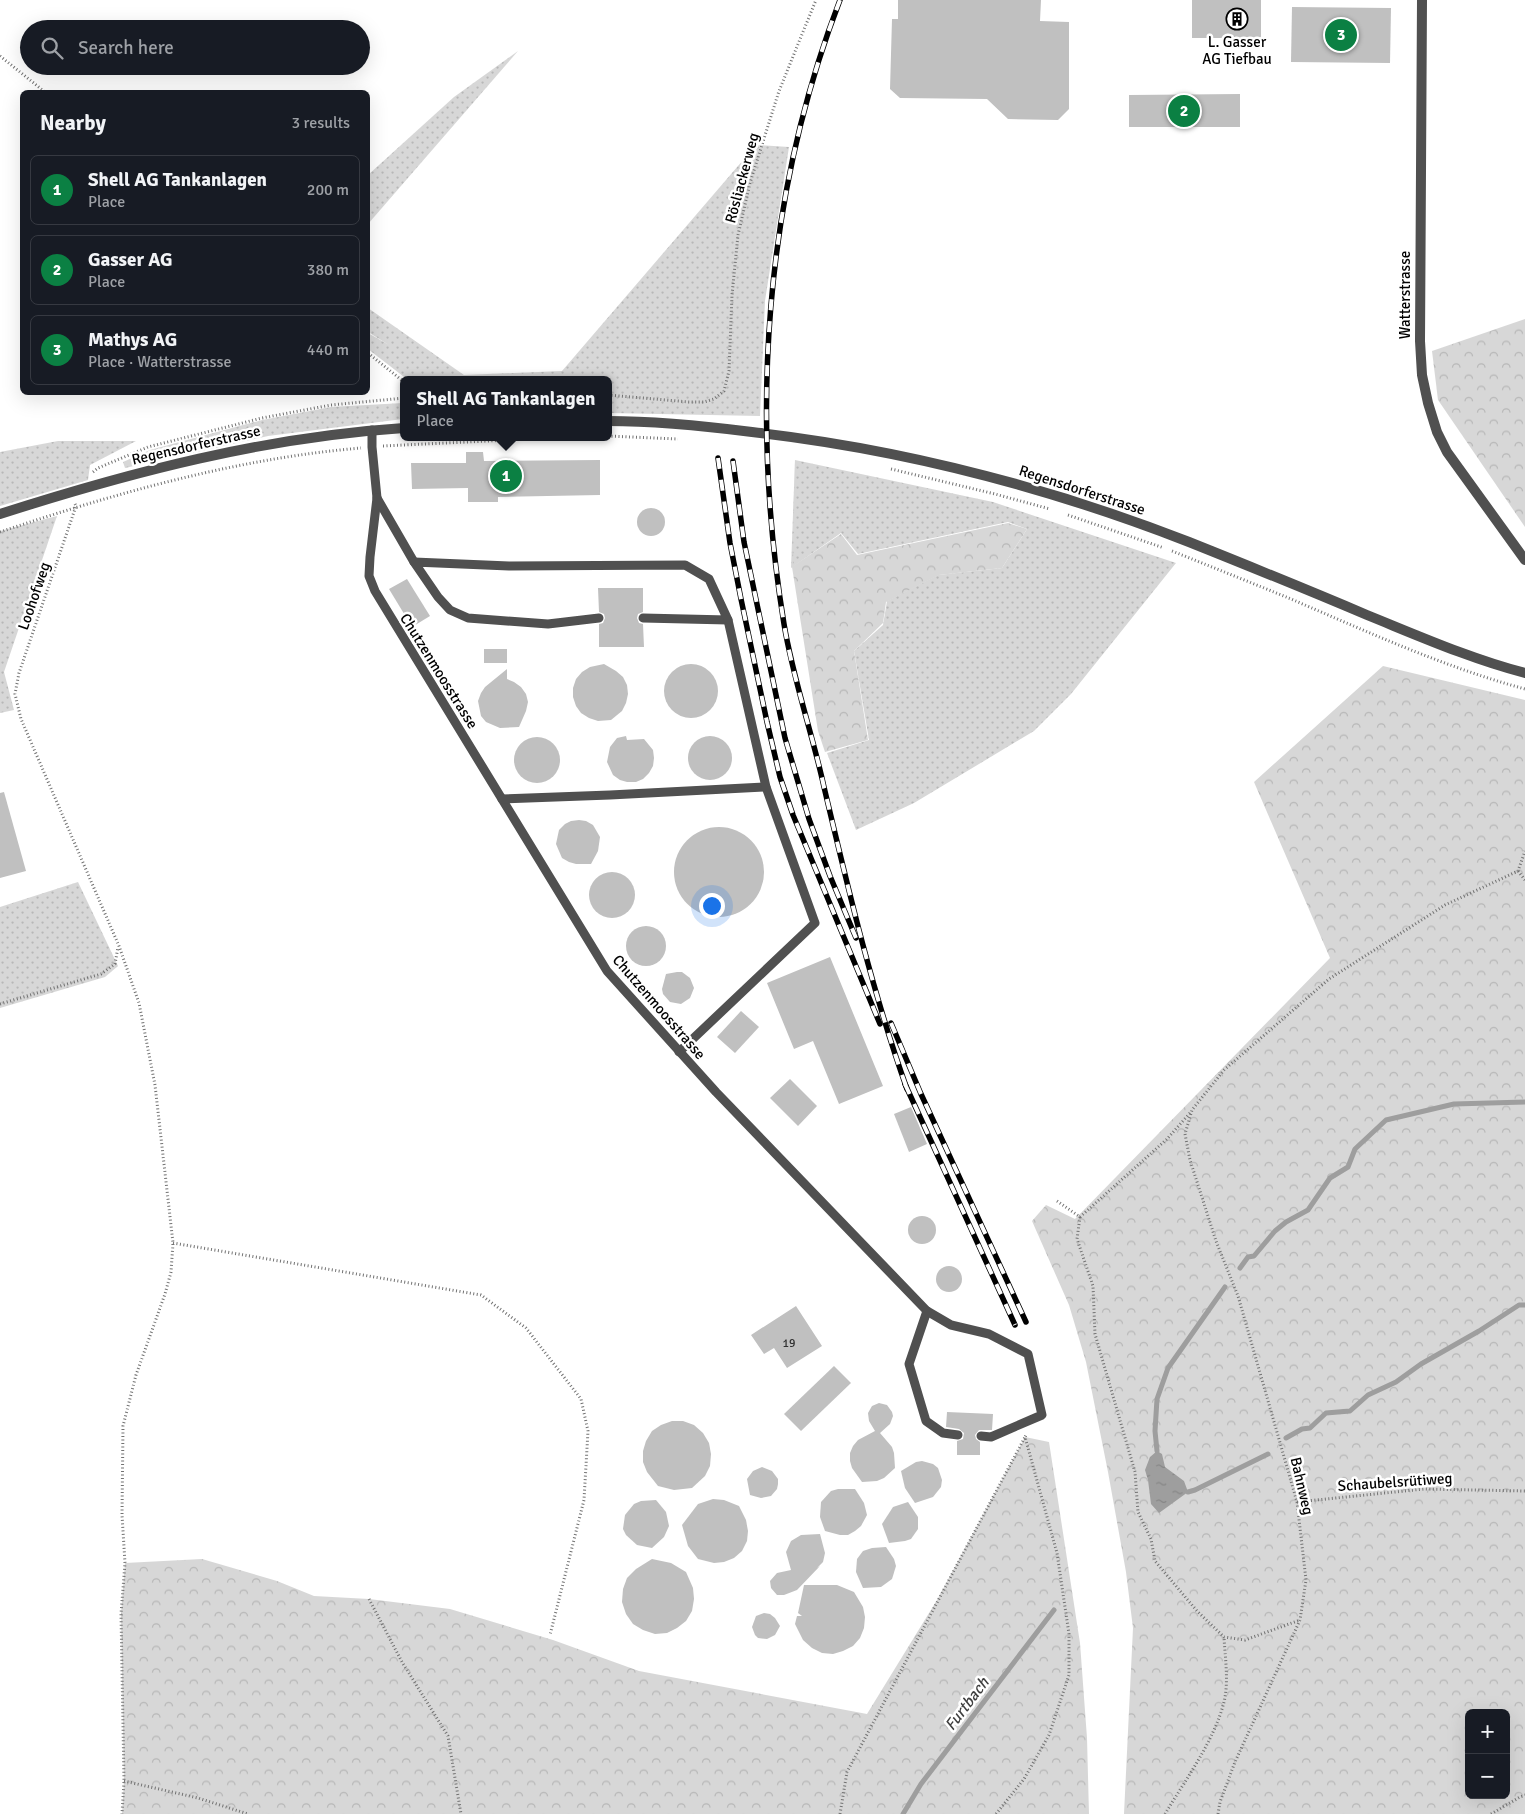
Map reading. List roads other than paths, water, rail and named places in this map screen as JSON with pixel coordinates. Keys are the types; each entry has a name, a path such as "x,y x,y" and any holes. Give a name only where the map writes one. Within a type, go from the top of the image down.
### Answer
{"street":[{"name":"Watterstrasse","path":"1422,0 1420,342 1422,375 1428,404 1437,432 1447,452 1525,560"},
{"name":"Regensdorferstrasse","path":"612,421 716,428 814,439 894,454 991,476 1085,505 1187,542 1474,657 1525,673"},
{"name":"Regensdorferstrasse","path":"0,514 69,492 178,462 266,445 372,430 400,428"}],"lane":[{"name":"Chutzenmoosstrasse","path":"372,430 377,498 369,576 374,591 606,972 679,1052 927,1311 951,1325 989,1334 1028,1354 1042,1415 991,1437 981,1436"},
{"path":"377,498 414,562 438,597 450,610 468,618 548,624 599,618"},
{"path":"414,562 509,566 685,565 709,579 728,620 766,787 815,923 679,1052"},
{"path":"643,618 728,620"},
{"path":"502,799 766,787"},
{"path":"927,1311 909,1364 926,1421 944,1433 958,1435"}],"water":[{"path":"1157,1451 1162,1454 1165,1467 1184,1481 1188,1492 1159,1513 1151,1504 1145,1470 1150,1457"}],"waterway":[{"path":"1240,1268 1248,1257 1254,1256 1275,1231 1286,1222 1308,1210 1330,1178 1348,1167 1355,1149 1386,1120 1454,1104 1525,1102"},
{"path":"1157,1451 1155,1431 1157,1399 1168,1368 1225,1287"},
{"path":"1286,1438 1302,1429 1310,1428 1326,1413 1350,1411 1368,1395 1396,1382 1421,1364 1479,1331 1519,1305 1525,1305"},
{"name":"Furtbach","path":"1188,1492 1268,1454"},
{"name":"Furtbach","path":"903,1814 921,1784 1054,1610"}],"railway":[{"path":"840,0 814,75 794,151 780,229 771,308 767,387 768,466 774,546 784,624 792,665 819,766 861,939 894,1052 907,1089"},
{"path":"718,458 730,543 780,777 793,815 880,1024"},
{"path":"733,461 744,542 785,738 809,819 856,938"},
{"path":"891,1023 921,1094 1026,1322"},
{"path":"905,1084 1015,1325"}],"place":[{"name":"L. Gasser AG Tiefbau","path":"1237,19"},
{"name":"Mathys AG","path":"1341,35"},
{"name":"Gasser AG","path":"1184,111"},
{"name":"Shell AG Tankanlagen","path":"506,476"}]}
